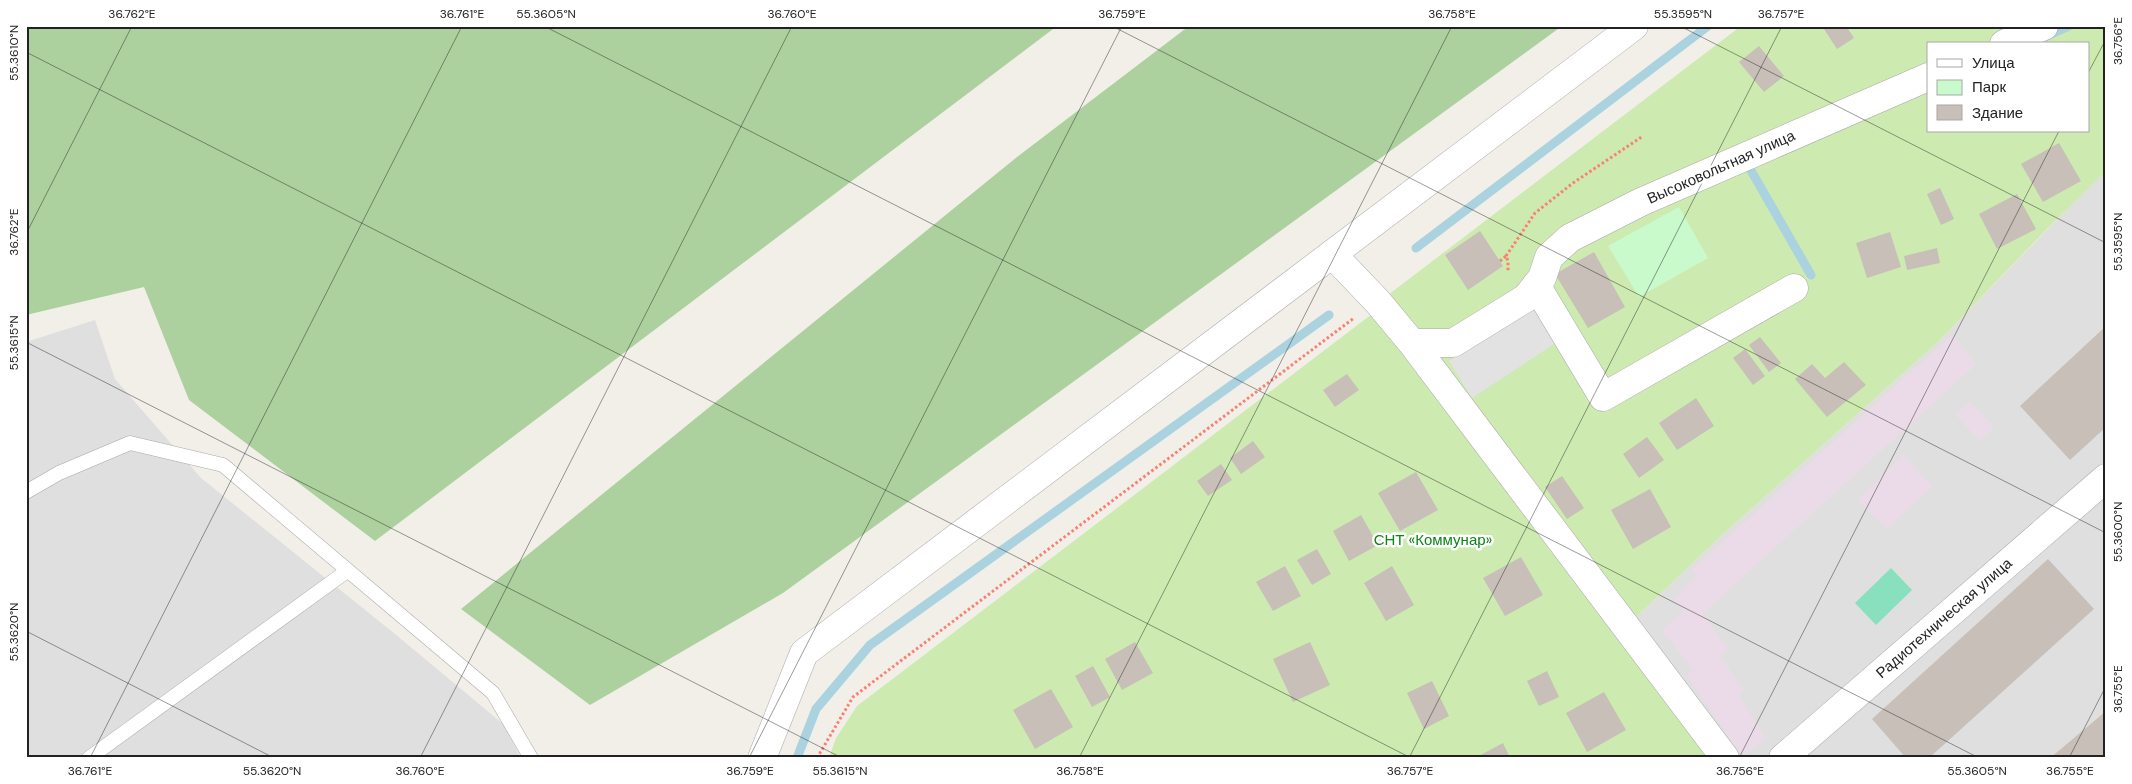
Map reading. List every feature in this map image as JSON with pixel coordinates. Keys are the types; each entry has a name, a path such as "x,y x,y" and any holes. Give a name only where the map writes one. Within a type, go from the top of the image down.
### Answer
{"street":[{"path":"762,758 804,653 1634,26"},
{"path":"2008,42 2044,26"},
{"name":"Высоковольтная улица","path":"1412,343 1453,343 1526,298 1542,278 1548,257 1570,238 1641,202 1927,77"},
{"path":"1332,254 1377,301 1412,343 1725,758"},
{"path":"1536,285 1603,397 1794,288"},
{"name":"Радиотехническая улица","path":"1783,758 2106,478"}],"lane":[{"path":"26,492 59,473 130,443 223,465 494,693 531,758"},
{"path":"89,758 347,570"}],"path":[{"path":"1506,256 1536,213 1573,183 1643,136"},
{"path":"817,758 854,697 1360,313"}],"shaded area":[{"path":"2106,169 2106,711 2050,758 1739,758 1636,617 1722,535 1938,342"},
{"path":"1547,297 1571,333 1472,398 1449,361"},
{"path":"95,320 115,379 201,478 395,634 503,724 521,758 26,758 26,342"},
{"path":"1952,335 1976,364 1702,614 1729,649 1720,656 1744,691 1739,696 1766,738 1743,757 1686,675 1693,670 1662,630 1684,611 1674,599 1697,576 1692,570"},
{"path":"1970,402 1994,427 1980,441 1956,415"},
{"path":"1903,455 1932,486 1887,529 1858,501"}],"green space":[{"path":"26,26 1057,26 375,541 189,400 144,287 26,315"},
{"path":"1189,26 1562,26 783,593 590,705 461,609 1017,157"},
{"name":"СНТ «Коммунар»","path":"1741,26 2106,26 2106,171 1938,342 1722,535 1636,617 1739,758 829,758 836,738 857,706 1372,314 1388,295"},
{"path":"1679,207 1708,258 1639,297 1608,246"},
{"path":"1891,568 1912,590 1876,625 1855,603"}],"building":[{"path":"1822,26 1846,26 1854,38 1837,49"},
{"path":"1759,46 1784,76 1764,92 1739,62"},
{"path":"2059,143 2081,181 2043,202 2021,164"},
{"path":"1940,188 1954,219 1941,225 1927,194"},
{"path":"2017,194 2036,229 1997,249 1979,214"},
{"path":"1480,231 1503,266 1468,290 1445,255"},
{"path":"1890,232 1901,267 1867,278 1856,243"},
{"path":"1937,248 1940,263 1907,270 1904,256"},
{"path":"1594,252 1625,307 1588,328 1555,274"},
{"path":"2106,326 2106,427 2070,460 2020,406"},
{"path":"1760,337 1781,363 1769,372 1749,345"},
{"path":"1745,349 1765,376 1753,385 1733,358"},
{"path":"1844,362 1866,385 1827,417 1795,379 1812,364 1825,378"},
{"path":"1347,374 1359,390 1335,407 1323,390"},
{"path":"1696,398 1714,426 1677,450 1659,423"},
{"path":"1647,437 1664,460 1639,478 1623,454"},
{"path":"1253,441 1265,457 1241,474 1230,458"},
{"path":"1221,464 1232,480 1208,496 1197,481"},
{"path":"1416,472 1438,510 1400,531 1378,493"},
{"path":"1562,476 1584,508 1567,519 1545,487"},
{"path":"1650,489 1671,527 1633,549 1611,510"},
{"path":"1361,515 1378,545 1349,561 1333,531"},
{"path":"1317,549 1331,574 1312,585 1297,560"},
{"path":"1521,557 1543,595 1505,616 1483,578"},
{"path":"2048,559 2094,609 1929,758 1906,758 1872,719"},
{"path":"1285,566 1301,596 1273,611 1256,582"},
{"path":"1392,566 1414,605 1386,621 1364,583"},
{"path":"1135,642 1153,673 1122,690 1105,659"},
{"path":"1310,642 1330,685 1293,702 1273,659"},
{"path":"1093,666 1110,697 1092,707 1075,676"},
{"path":"1547,671 1559,697 1539,706 1527,681"},
{"path":"1432,681 1449,716 1424,729 1407,693"},
{"path":"1051,689 1073,727 1035,749 1013,710"},
{"path":"1604,692 1626,730 1587,752 1566,713"},
{"path":"2106,711 2106,758 2050,758"},
{"path":"1503,743 1510,758 1475,758"}],"waterway":[{"path":"1416,248 1708,26"},
{"path":"2045,37 2069,26"},
{"path":"1749,167 1811,275"},
{"path":"797,758 816,709 870,645 1329,315"}]}
